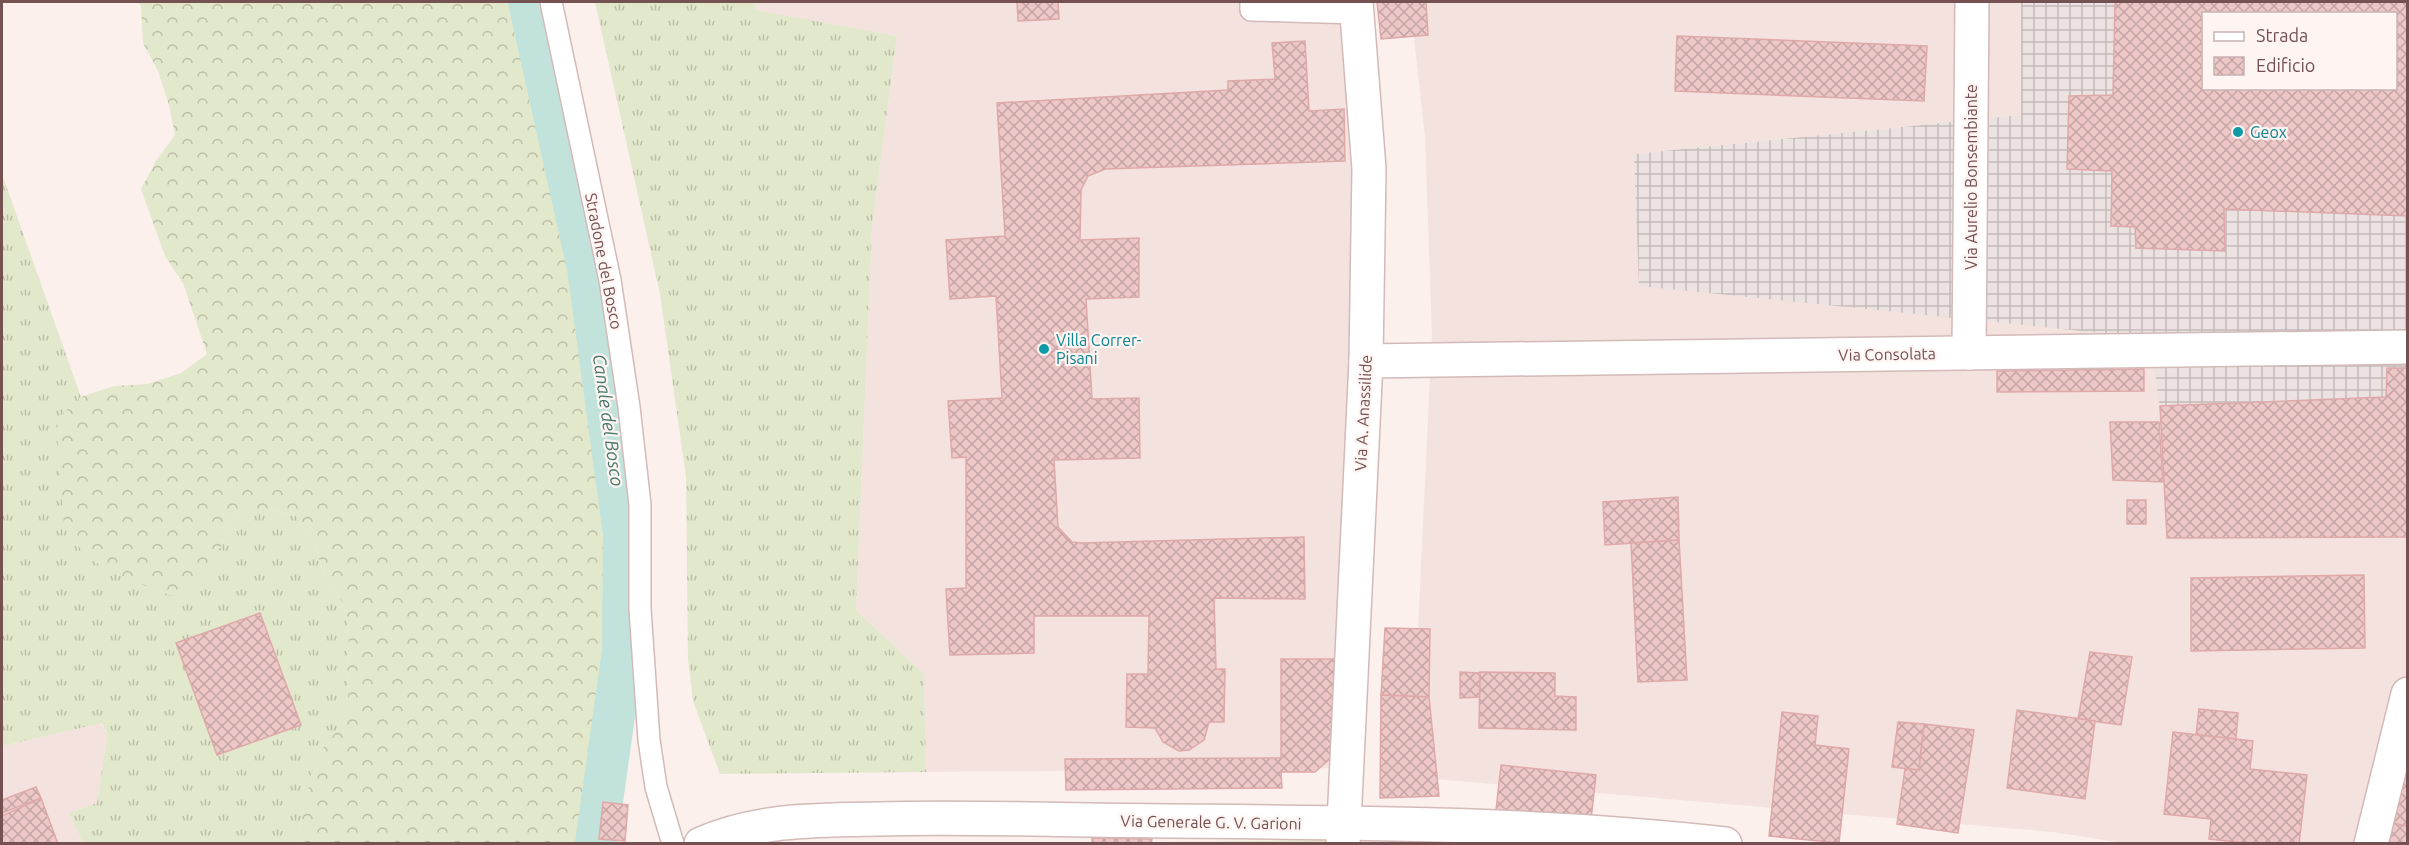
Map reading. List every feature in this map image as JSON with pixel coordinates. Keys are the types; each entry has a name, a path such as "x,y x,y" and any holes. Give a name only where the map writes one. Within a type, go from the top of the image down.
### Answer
{"street":[{"name":"Via Aurelio Bonsembiante","path":"1969,353 1972,2"},
{"name":"Via A. Anassilide","path":"1343,834 1366,361 1369,169 1356,7"},
{"name":"Via Consolata","path":"1366,361 2408,347"},
{"path":"2371,843 2408,694"},
{"name":"Via Generale G. V. Garioni","path":"701,843 757,825 842,819 921,818 1343,834 1627,832 1725,843"}],"lane":[{"name":"Stradone del Bosco","path":"551,2 609,280 629,407 640,505 641,621 649,740 656,788 673,843"},
{"path":"1251,2 1251,10 1356,7"}],"shaded area":[{"path":"755,2 1340,2 1353,141 1361,335 1340,768 926,772 924,674 856,610 872,227 897,36 754,10"},
{"path":"1410,2 2021,2 2022,115 1634,154 2152,338 2178,519 2407,529 2407,843 2123,843 2053,832 1411,777 1432,335 1425,137"},
{"path":"2021,2 2407,2 2407,529 2173,519 2151,338 1639,286 1634,154 2021,115"},
{"path":"101,723 107,736 97,803 69,813 83,843 2,843 2,746"}],"green space":[{"path":"137,2 534,2 601,306 626,482 628,662 600,721 600,735 584,843 296,843 316,757 336,732 348,700 349,634 343,603 325,577 314,543 296,516 264,508 234,514 221,546 203,576 172,596 107,571 82,551 64,525 56,420 81,397 114,386 147,384 181,373 207,354 183,283 165,256 141,189 156,161 175,135 169,105 158,71 143,43 141,6"},
{"path":"595,2 755,2 755,10 897,36 872,227 856,610 924,674 926,772 720,774 693,701 688,659 686,477 660,294"},
{"path":"2,174 81,397 56,420 221,546 234,514 264,508 296,516 314,543 325,577 343,603 349,634 348,700 336,733 316,758 296,843 83,843 69,813 97,803 107,736 102,723 2,746"},
{"path":"1338,840 1338,844 963,844"}],"building":[{"path":"1017,2 1058,2 1059,19 1018,21"},
{"path":"1377,2 1426,2 1428,35 1381,39"},
{"name":"Geox","path":"2115,2 2408,2 2408,216 2224,209 2225,251 2136,248 2135,227 2111,226 2112,171 2067,169 2069,96 2113,95"},
{"path":"1677,36 1927,46 1924,101 1675,91"},
{"name":"Villa Correr- Pisani","path":"1305,41 1309,111 1344,109 1345,161 1105,169 1088,176 1081,190 1080,240 1139,238 1139,297 1086,299 1092,399 1139,398 1140,458 1054,460 1058,527 1072,542 1082,543 1304,537 1305,599 1214,598 1216,669 1225,669 1224,722 1209,722 1204,740 1189,750 1179,751 1163,742 1155,728 1126,727 1127,674 1148,674 1149,616 1034,616 1034,653 950,655 946,589 966,588 966,457 952,458 948,401 1002,398 996,296 950,299 946,240 1005,236 997,103 1228,90 1228,81 1275,79 1272,43"},
{"path":"2387,368 2408,368 2407,537 2167,538 2160,406 2386,397"},
{"path":"2144,369 2144,391 1997,392 1997,371"},
{"path":"2110,422 2159,422 2163,482 2113,480"},
{"path":"1678,497 1679,540 1605,545 1603,502"},
{"path":"2127,500 2146,500 2146,524 2127,524"},
{"path":"1679,540 1687,680 1638,682 1631,543"},
{"path":"2364,575 2365,648 2191,651 2191,578"},
{"path":"260,613 301,725 217,755 176,643"},
{"path":"1385,628 1430,629 1429,697 1381,695"},
{"path":"2090,652 2132,657 2121,725 2078,719"},
{"path":"1281,659 1340,659 1340,750 1315,772 1281,772 1282,788 1066,790 1065,759 1281,758"},
{"path":"1460,672 1480,673 1480,697 1460,698"},
{"path":"1480,672 1555,673 1555,696 1576,697 1576,730 1479,728"},
{"path":"1381,695 1429,697 1439,796 1380,798"},
{"path":"2199,709 2238,713 2236,739 2196,735"},
{"path":"2017,710 2095,721 2085,799 2007,788"},
{"path":"1782,712 1818,716 1815,745 1849,749 1839,843 1769,836"},
{"path":"1898,722 1924,724 1919,770 1892,767"},
{"path":"1924,724 1974,730 1958,833 1897,824 1905,769 1919,770"},
{"path":"2173,732 2253,741 2250,769 2307,775 2299,844 2254,844 2209,839 2211,819 2164,814"},
{"path":"2408,745 2408,826 2388,823"},
{"path":"1501,765 1596,775 1591,820 1496,810"},
{"path":"36,787 41,798 2,813 2,800"},
{"path":"41,798 58,844 2,844 2,816"},
{"path":"603,802 628,805 625,841 599,839"},
{"path":"2388,823 2408,826 2408,844 2384,844"},
{"path":"1092,838 1152,839 1151,844 1092,844"}],"waterway":[{"name":"Canale del Bosco","path":"529,2 588,268 624,534 623,651 596,844"}],"place":[{"name":"Geox","path":"2238,132"},
{"name":"Villa Correr- Pisani","path":"1044,349"}]}
